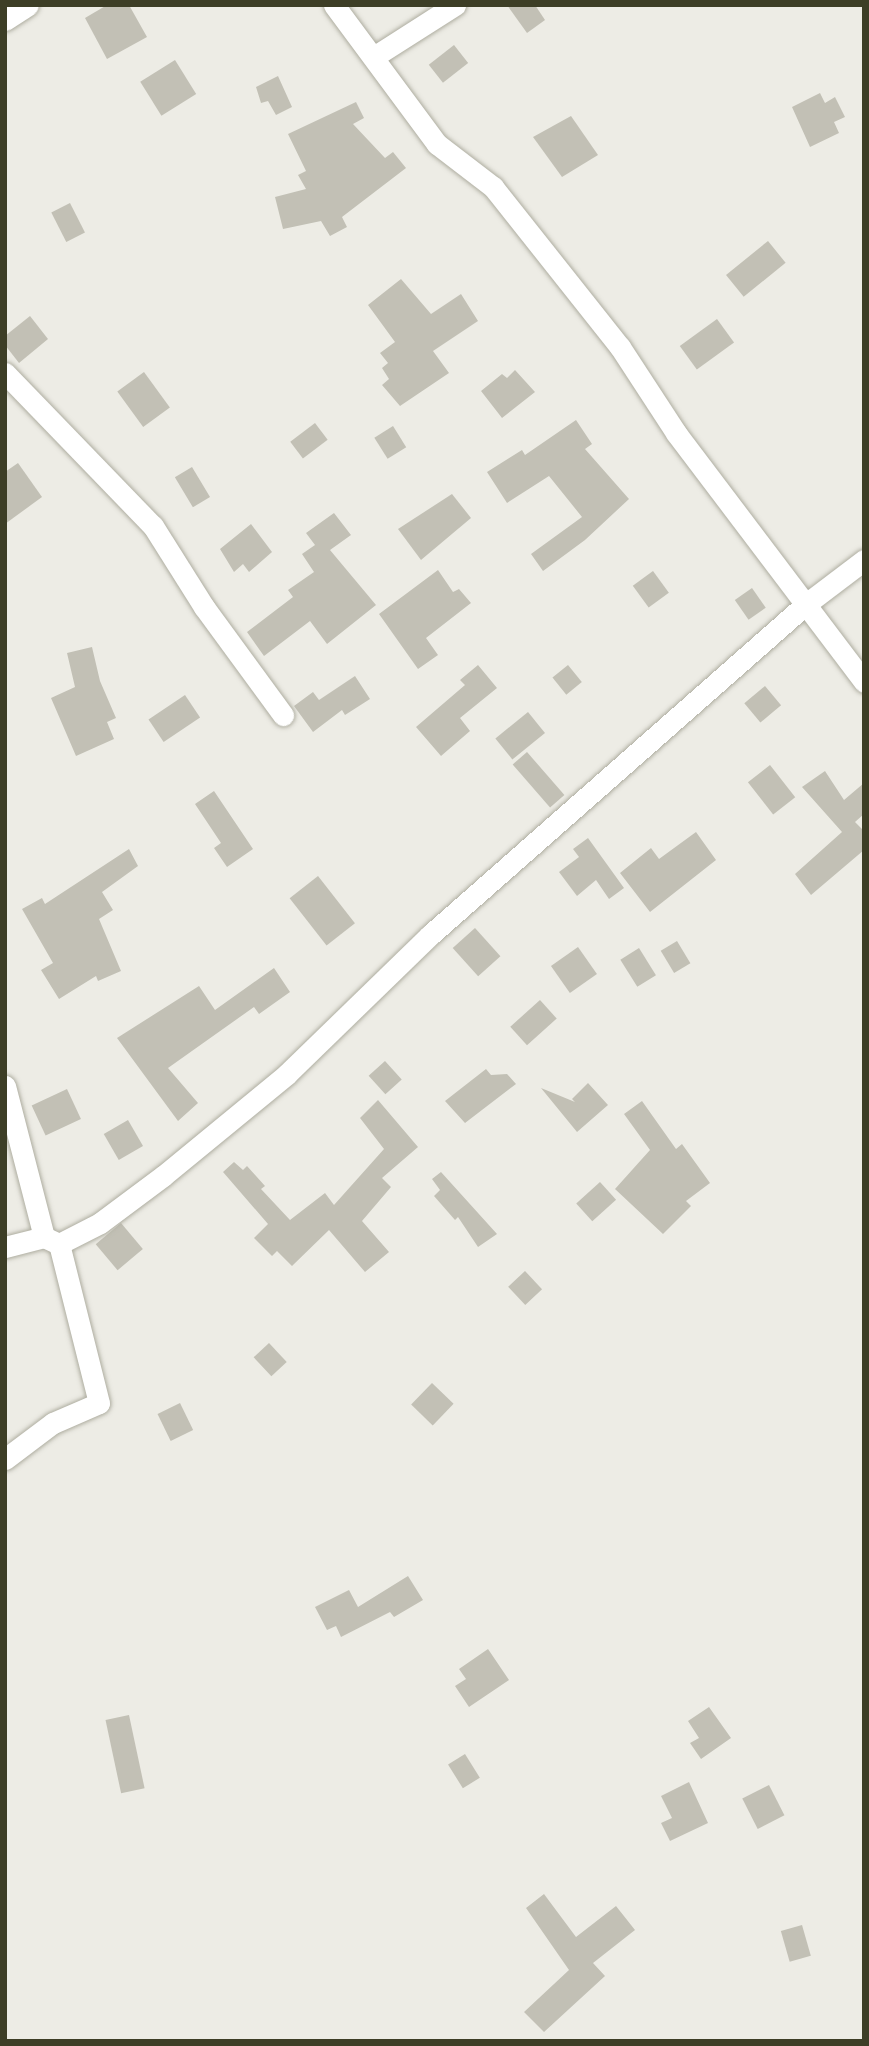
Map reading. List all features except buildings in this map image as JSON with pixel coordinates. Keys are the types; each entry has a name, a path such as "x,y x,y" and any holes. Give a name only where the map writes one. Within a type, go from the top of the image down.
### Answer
{"street":[{"path":"5,20 29,5"},
{"path":"334,5 375,56 437,144 493,187 620,346 676,433 864,682"},
{"path":"375,56 455,5"},
{"path":"5,373 153,526 204,607 283,715"},
{"path":"5,1247 51,1241 100,1223 287,1074 413,950 806,604 864,560"},
{"path":"5,1086 99,1403 52,1423 5,1459"}]}
